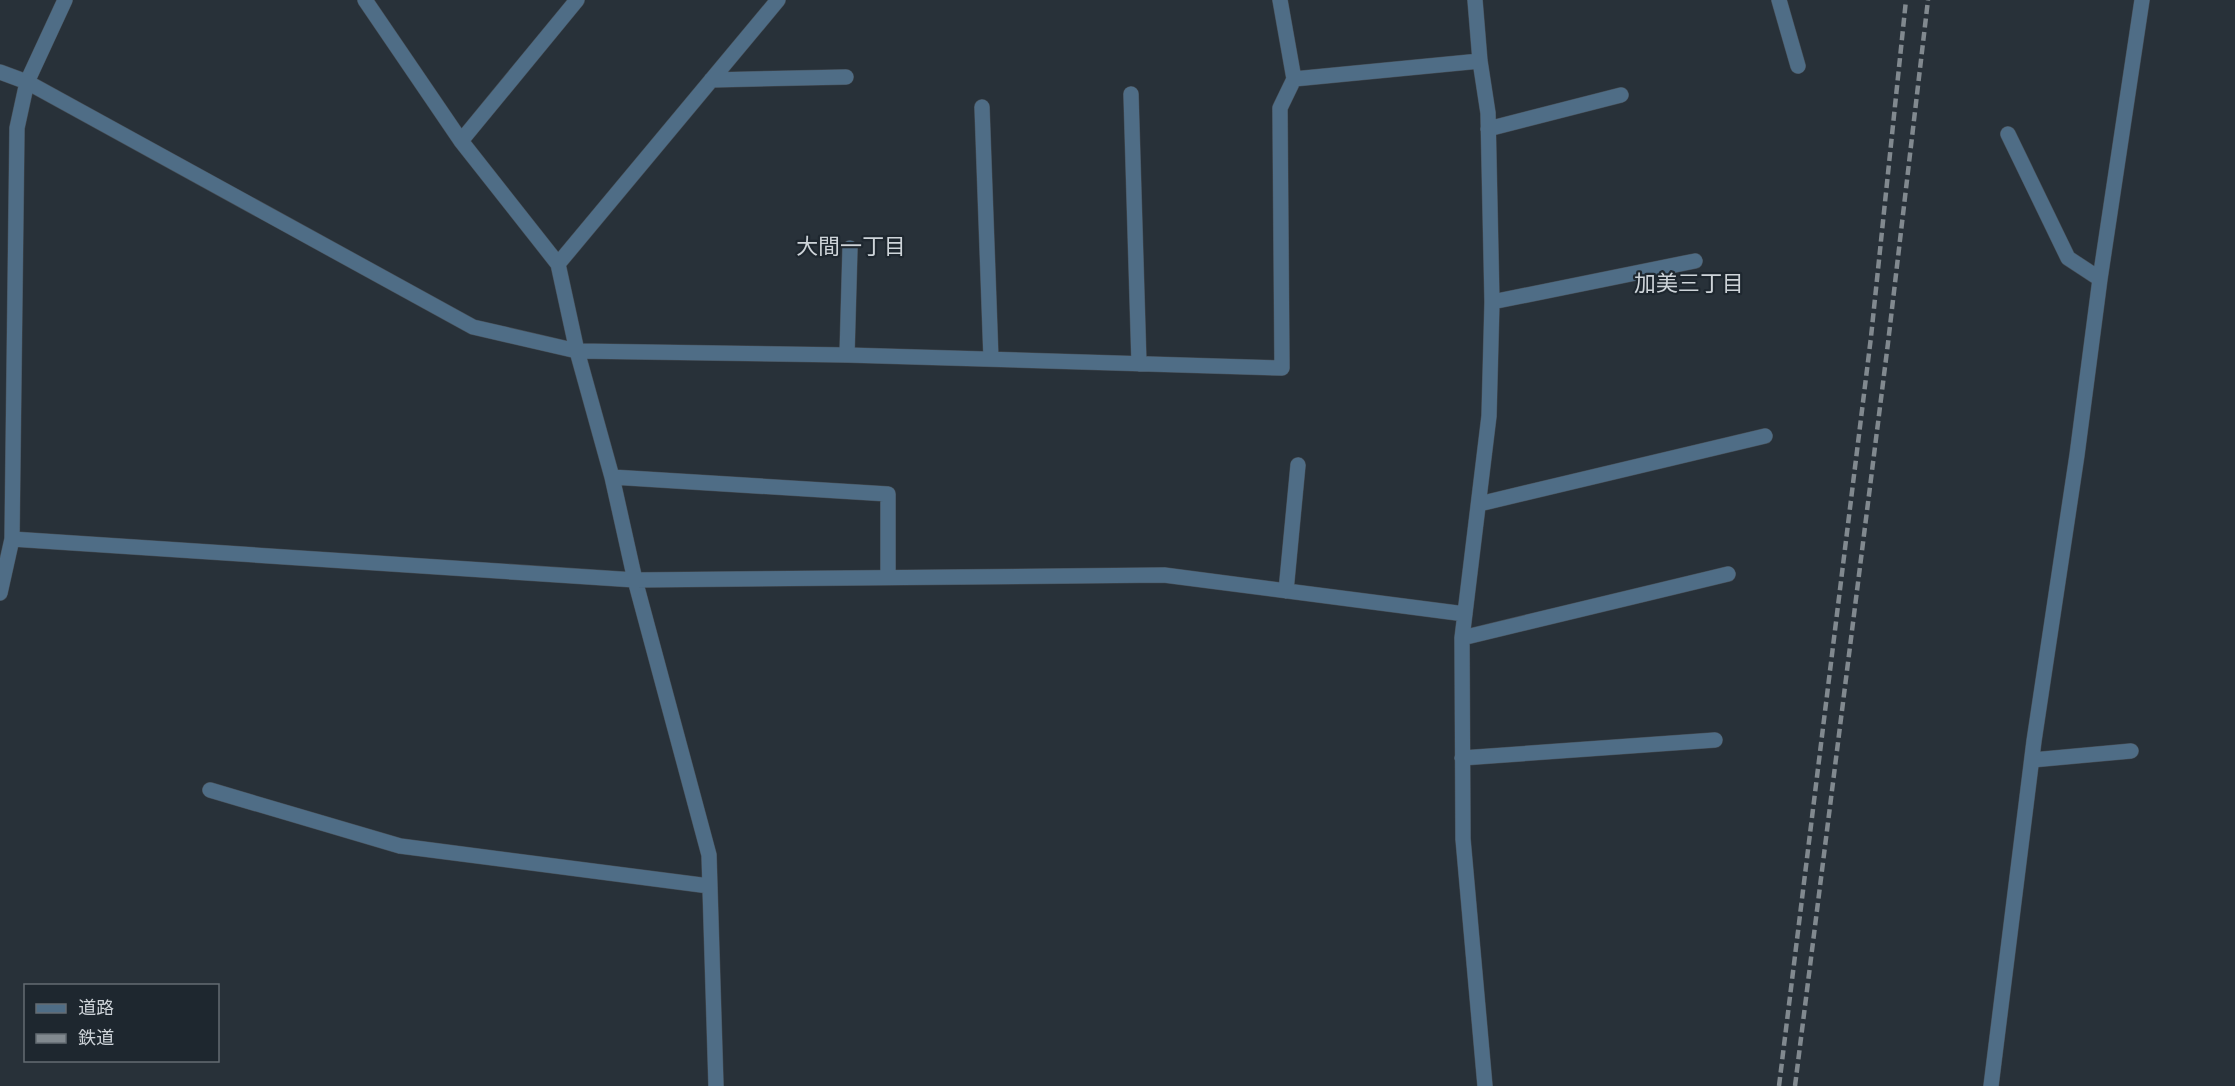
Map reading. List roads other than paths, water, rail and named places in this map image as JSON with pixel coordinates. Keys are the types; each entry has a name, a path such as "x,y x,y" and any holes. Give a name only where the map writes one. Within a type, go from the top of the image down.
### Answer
{"street":[{"path":"0,593 12,539 17,128 27,82 65,0"},
{"path":"366,0 461,141 558,264 577,351 612,477 635,580 709,855 716,1086"},
{"path":"461,141 577,0"},
{"path":"558,264 778,0"},
{"path":"0,72 27,82 473,327 577,351 847,355 1282,368 1280,108 1294,79 1280,0"},
{"path":"1475,0 1488,129 1492,302 1489,416 1462,638 1462,839 1485,1086"},
{"path":"1779,0 1798,66"},
{"path":"1991,1086 2032,760 2142,0"},
{"path":"1294,79 1480,61"},
{"path":"711,80 846,77"},
{"path":"1131,94 1139,364"},
{"path":"1488,129 1621,95"},
{"path":"982,106 990,360"},
{"path":"2008,134 2068,258 2100,279"},
{"path":"847,355 850,248"},
{"path":"1492,302 1695,261"},
{"path":"1479,504 1765,436"},
{"path":"1286,591 1298,465"},
{"path":"612,477 888,494 888,577"},
{"path":"12,539 635,580 1164,575 1466,614"},
{"path":"1462,638 1728,574"},
{"path":"1462,758 1715,740"},
{"path":"2032,760 2132,751"},
{"path":"210,790 400,846 709,886"}],"railway":[{"path":"1779,1086 1871,337 1906,0"},
{"path":"1795,1086 1888,343 1928,0"}],"district":[{"name":"大間一丁目","path":"851,246"},
{"name":"加美三丁目","path":"1689,283"}]}
